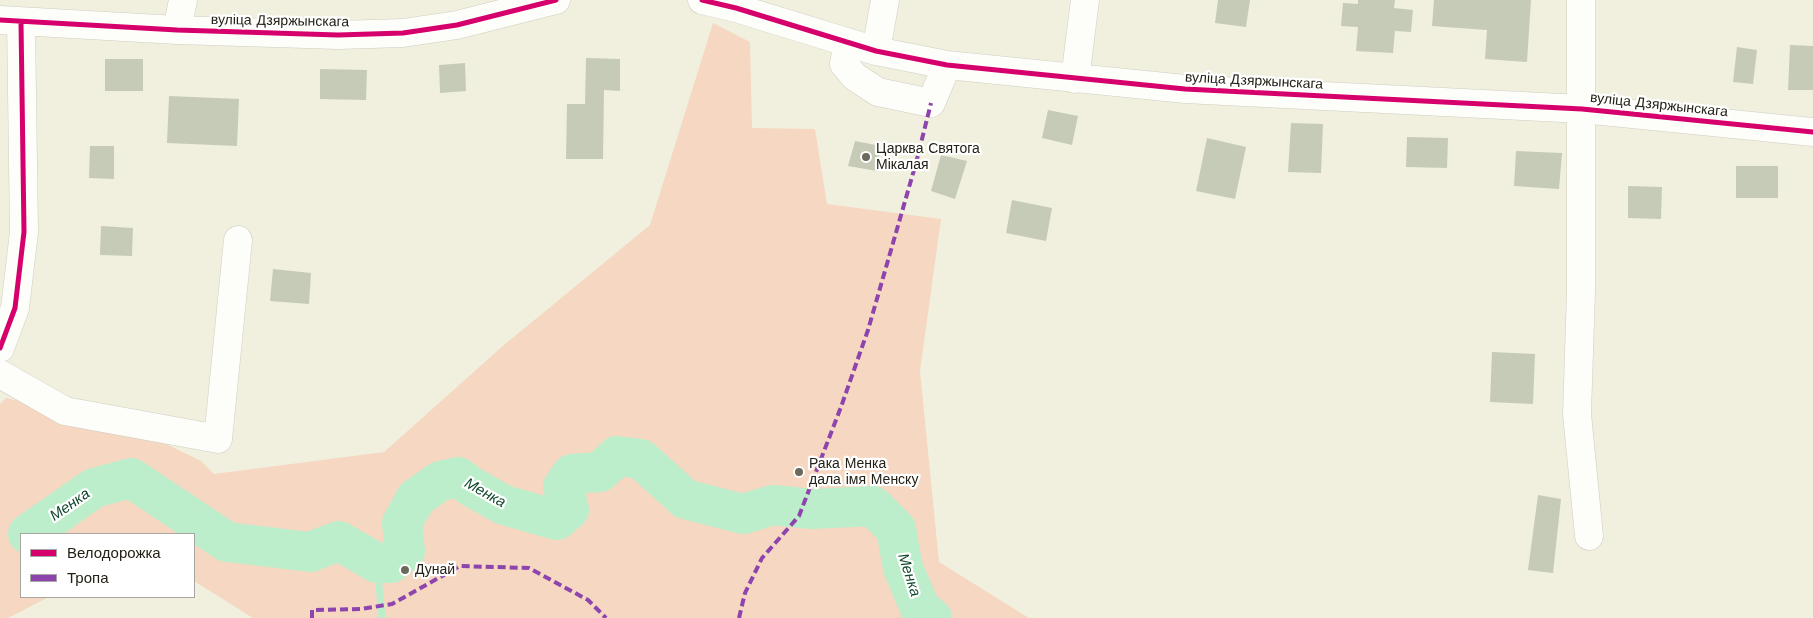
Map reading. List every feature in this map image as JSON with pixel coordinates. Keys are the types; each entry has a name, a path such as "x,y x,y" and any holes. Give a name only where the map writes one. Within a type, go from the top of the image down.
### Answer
{"street":[{"path":"177,30 183,0"},
{"name":"вуліца Дзяржынскага","path":"11,21 177,30 338,35 404,33 457,25 556,0"},
{"name":"вуліца Дзяржынскага","path":"702,0 876,51 947,65 1185,89 1582,108 1813,132"},
{"path":"876,51 885,0"},
{"path":"1075,79 1085,0"},
{"path":"1581,0 1582,291 1577,414 1588,536"},
{"path":"0,348 15,308 24,232 11,21"},
{"path":"848,42 844,64 855,77 878,92 931,103 947,65"},
{"path":"0,374 65,411 218,439 238,240"}],"shaded area":[{"path":"713,23 750,42 752,128 815,129 827,204 941,219 920,371 939,562 1029,618 253,618 195,582 195,533 20,533 20,598 47,598 8,618 0,618 0,404 6,398 121,422 201,461 214,474 384,452 504,345 650,225"}],"building":[{"path":"1218,0 1250,0 1246,27 1215,23"},
{"path":"1358,0 1395,0 1394,8 1413,10 1411,32 1395,31 1393,53 1356,51 1358,27 1341,26 1343,3 1358,4"},
{"path":"1434,0 1531,0 1527,62 1485,59 1487,30 1432,26"},
{"path":"1790,45 1813,46 1813,90 1788,90"},
{"path":"1737,47 1757,50 1753,84 1733,82"},
{"path":"586,58 620,59 620,91 604,90 603,159 566,159 567,104 585,104"},
{"path":"105,59 143,59 143,91 105,91"},
{"path":"465,63 466,91 440,93 439,65"},
{"path":"320,69 367,70 366,100 320,99"},
{"path":"169,96 239,99 237,146 167,143"},
{"path":"1048,110 1078,116 1072,145 1042,138"},
{"path":"1291,123 1323,124 1321,173 1288,172"},
{"path":"1407,137 1448,138 1447,168 1406,167"},
{"path":"1207,138 1246,147 1235,199 1196,191"},
{"name":"Царква Святога Мікалая","path":"855,141 881,146 877,171 848,166"},
{"path":"90,146 114,146 114,179 89,178"},
{"path":"1516,151 1562,153 1559,189 1514,186"},
{"path":"941,155 967,161 955,199 931,191"},
{"path":"1736,166 1778,166 1778,198 1736,198"},
{"path":"1628,186 1662,187 1661,219 1628,218"},
{"path":"1012,200 1052,208 1046,241 1006,233"},
{"path":"101,226 133,228 132,256 100,255"},
{"path":"273,269 311,273 309,304 270,301"},
{"path":"1492,352 1535,354 1533,404 1490,402"},
{"path":"1538,495 1561,499 1553,573 1528,570"}],"waterway":[{"name":"Менка","path":"29,533 94,488 131,478 227,542 310,552 339,541 377,563 391,563 405,551 402,523 416,498 440,481 458,477 504,505 557,520 569,510 563,487 572,474 600,472 617,456 641,459 685,499 743,514 773,505 812,509 873,506 896,529 903,568 920,608 932,618"},
{"name":"Дунай","path":"377,563 382,618"}],"marked path":[{"path":"739,618 745,593 762,558 799,516 841,407 868,330 916,163 931,103"},
{"path":"312,618 312,610 361,609 392,604 460,566 529,568 588,600 606,618"}],"cycle path":[{"path":"0,20 177,30 338,35 403,33 457,25 556,0"},
{"path":"702,0 736,8 876,51 947,65 1185,89 1582,109 1813,132"},
{"path":"0,348 15,308 24,232 21,22"}],"place":[{"name":"Царква Святога Мікалая","path":"866,157"},
{"name":"Рака Менка дала імя Менску","path":"799,472"},
{"name":"Дунай","path":"405,570"}]}
